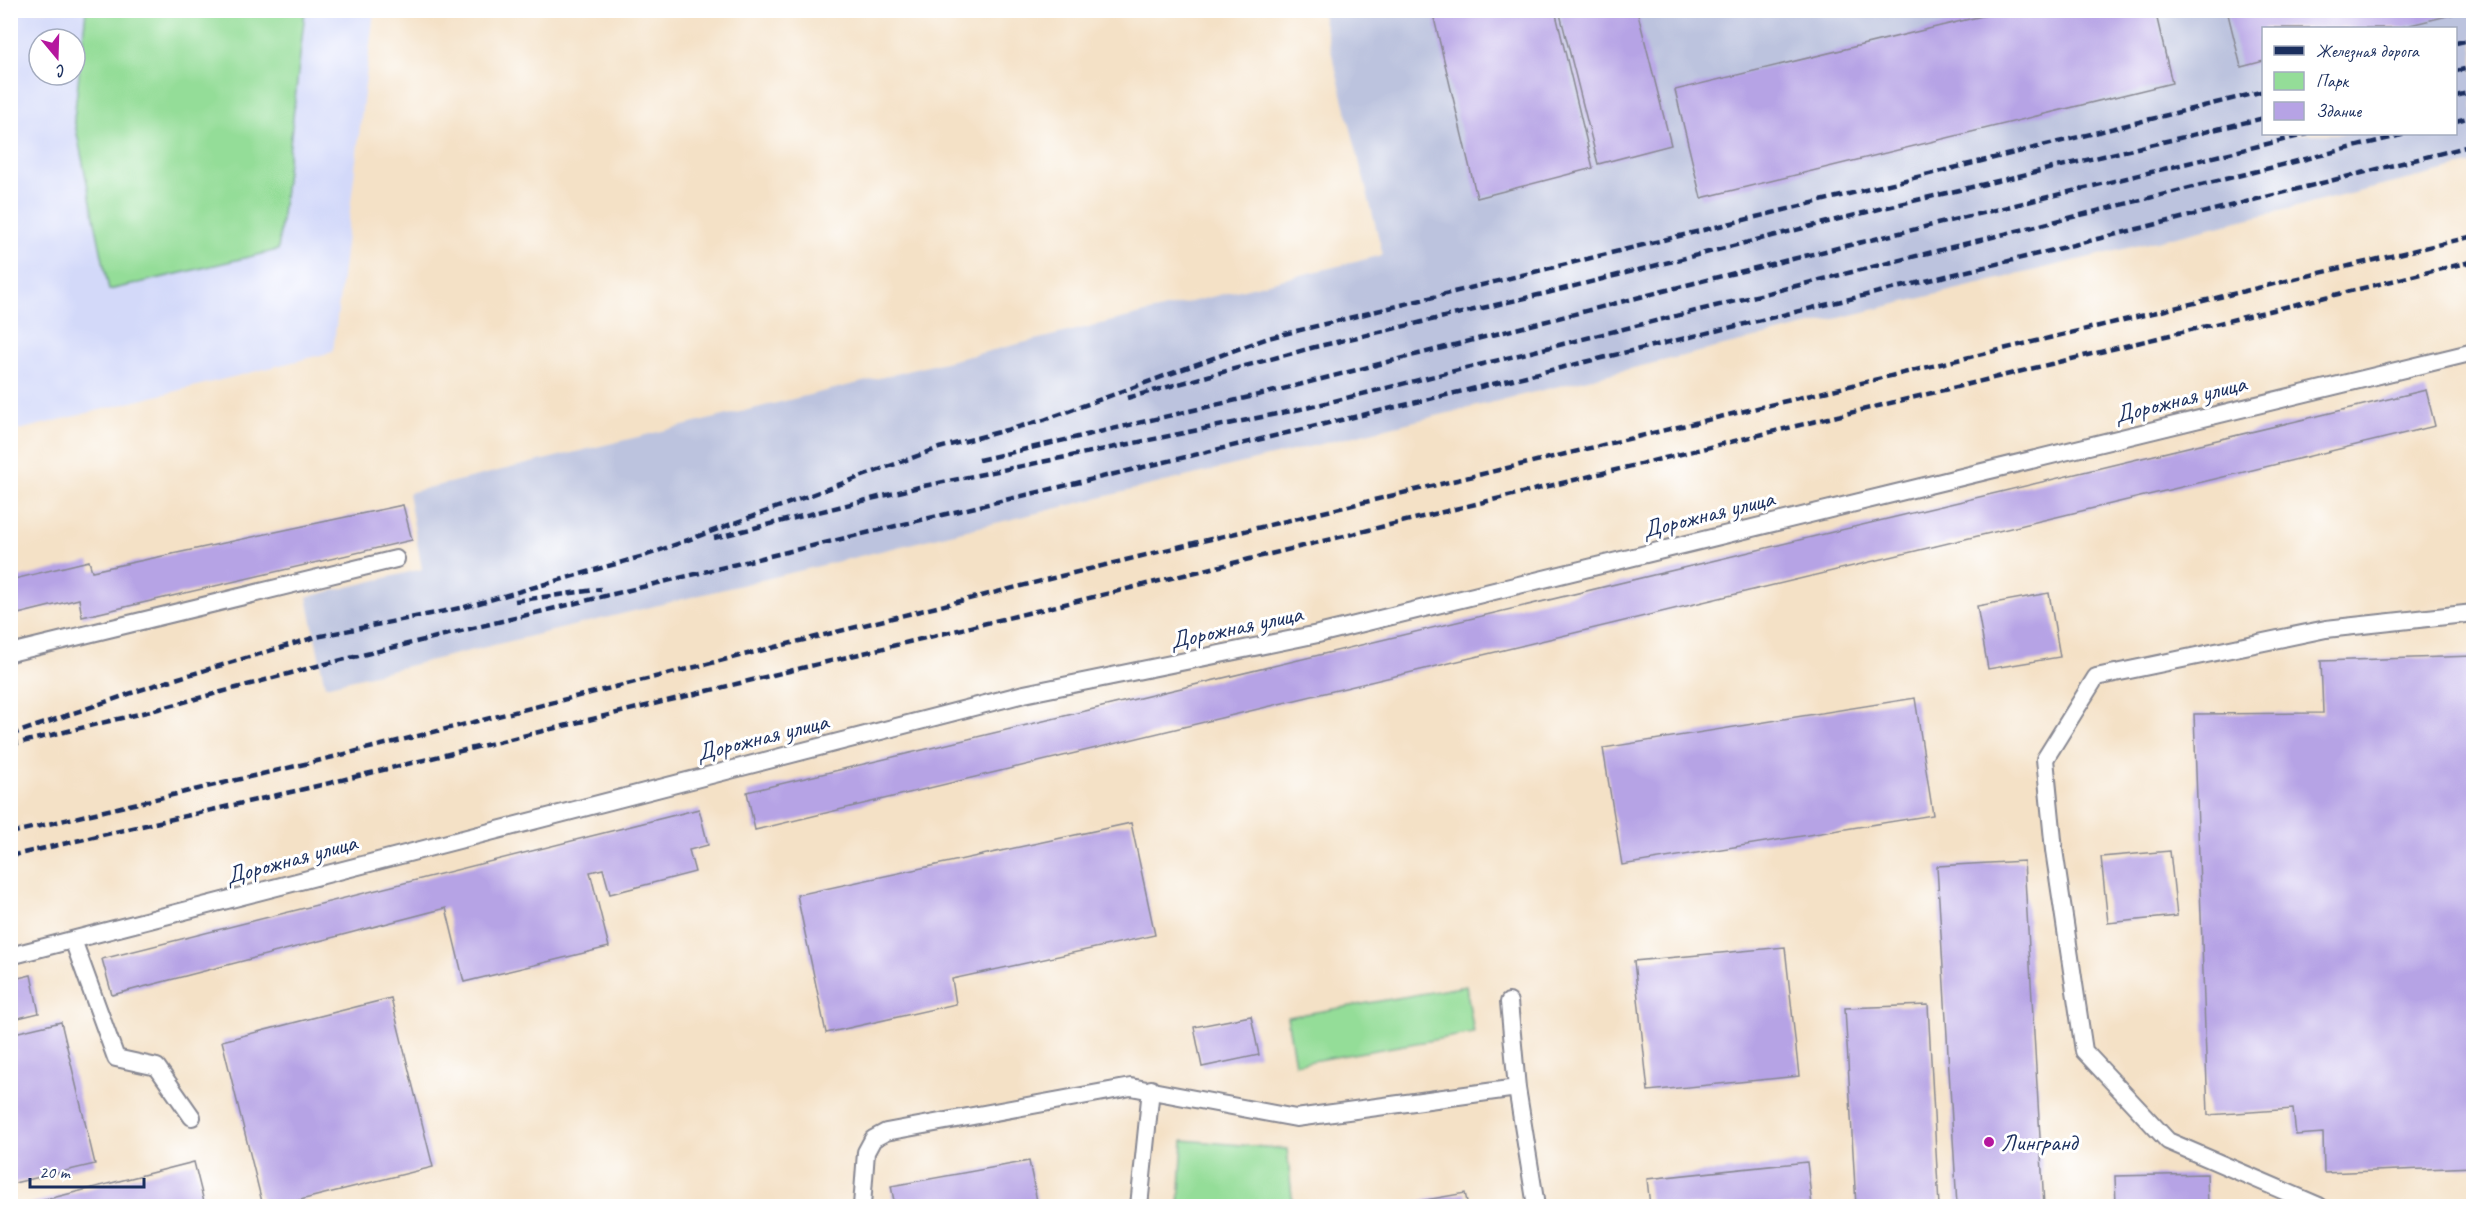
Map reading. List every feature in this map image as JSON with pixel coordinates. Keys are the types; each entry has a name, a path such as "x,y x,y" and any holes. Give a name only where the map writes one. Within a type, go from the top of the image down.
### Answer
{"lane":[{"name":"Дорожная улица","path":"10,956 1024,694 1330,632 2474,352"},
{"path":"10,653 396,559"},
{"path":"2319,1206 2168,1141 2084,1051 2054,850 2045,759 2096,677 2326,629 2474,613"},
{"path":"73,940 116,1058 157,1067 192,1117"},
{"path":"1509,1002 1517,1088 1536,1206"},
{"path":"862,1206 866,1152 873,1139 886,1132 1131,1086 1296,1118 1517,1088"},
{"path":"1139,1206 1151,1089"}],"shaded area":[{"path":"10,11 374,11 333,352 11,432"},
{"path":"1321,11 2473,11 2473,164 325,686 307,597 422,569 408,493 1383,255"}],"green space":[{"path":"86,11 305,11 278,250 109,290 74,119 78,87 87,87 87,27 84,27"},
{"path":"1466,986 1474,1033 1295,1064 1287,1017"},
{"path":"1183,1140 1287,1149 1293,1206 1179,1206"}],"building":[{"path":"1432,10 1555,10 1593,168 1477,198"},
{"path":"1559,10 1637,10 1671,145 1598,164"},
{"path":"2007,10 2155,10 2172,83 1701,198 1675,90"},
{"path":"2227,10 2468,10 2402,27 2262,27 2262,62 2241,67"},
{"path":"2426,390 2435,426 755,830 747,792"},
{"path":"403,505 412,540 82,617 79,599 10,616 10,580 89,561 92,571"},
{"path":"2049,593 2060,657 1988,669 1977,606"},
{"path":"2474,656 2474,1167 2324,1173 2323,1133 2296,1135 2293,1109 2208,1115 2194,714 2323,713 2321,661"},
{"path":"1915,698 1933,815 1622,865 1603,748"},
{"path":"699,809 708,845 689,850 695,872 610,894 603,869 590,872 609,947 464,982 446,908 112,995 102,959"},
{"path":"1131,823 1155,935 952,979 956,1004 826,1033 797,895"},
{"path":"2170,851 2177,916 2108,923 2101,857"},
{"path":"2024,861 2044,1206 1957,1206 1937,866"},
{"path":"1785,947 1799,1076 1648,1091 1634,961"},
{"path":"31,975 39,1013 10,1020 10,980"},
{"path":"391,998 433,1167 276,1206 263,1206 222,1041"},
{"path":"1928,1005 1939,1206 1856,1206 1845,1008"},
{"path":"1251,1016 1259,1055 1202,1067 1194,1027"},
{"path":"61,1022 95,1164 10,1184 10,1034"},
{"path":"1029,1161 1038,1206 895,1206 891,1186"},
{"path":"194,1162 205,1206 21,1206"},
{"path":"1807,1162 1812,1206 1650,1206 1647,1179"},
{"path":"2207,1174 2208,1206 2116,1206 2115,1176"},
{"path":"1465,1193 1468,1206 1398,1206 1398,1205"}],"railway":[{"path":"2457,43 2474,39"},
{"path":"2457,71 2474,67"},
{"path":"10,735 152,686 316,637 465,607 647,555 939,448 1044,420 1268,338 2262,91"},
{"path":"2457,96 2474,91"},
{"path":"2457,121 2474,116"},
{"path":"1127,398 1315,347 1547,293 1879,209 2262,118"},
{"path":"979,460 1271,392 1714,278 2304,135"},
{"path":"714,538 919,487 1306,408 2402,135"},
{"path":"10,745 151,711 321,665 2001,263 2474,145"},
{"path":"10,833 313,762 1182,546 2474,236"},
{"path":"10,856 317,786 2474,261"},
{"path":"515,601 601,589"}],"place":[{"name":"Лингранд","path":"1989,1142"}]}
